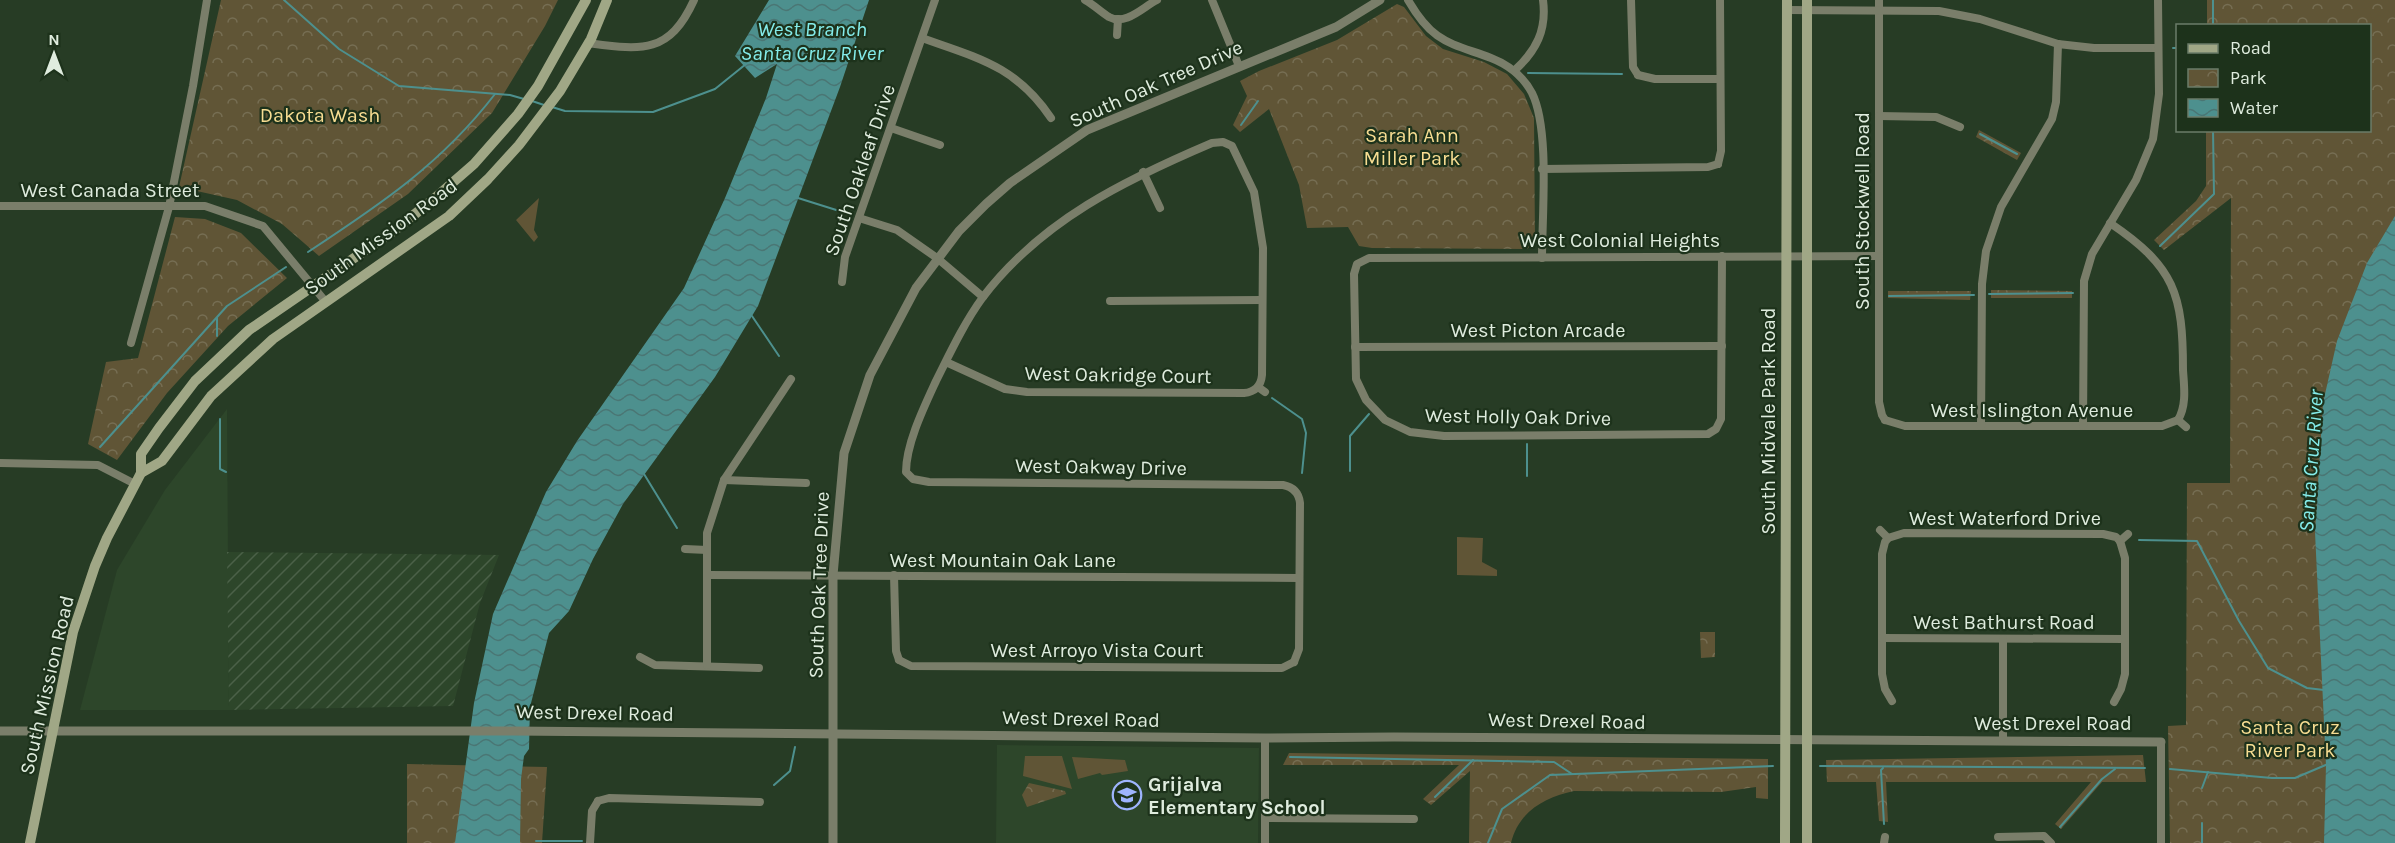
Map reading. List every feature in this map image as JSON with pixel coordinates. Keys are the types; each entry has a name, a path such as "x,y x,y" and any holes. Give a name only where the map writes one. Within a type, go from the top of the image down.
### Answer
{"main road":[{"name":"South Mission Road","path":"141,474 141,454 195,381 249,330 395,230 474,164 518,114 538,86 586,0"},
{"name":"South Mission Road","path":"30,843 67,655 91,576 107,538 141,474 162,461 211,396 273,339 449,216 488,179 560,91 588,43 607,0"},
{"name":"South Midvale Park Road","path":"1785,843 1787,5"},
{"name":"South Midvale Park Road","path":"1807,5 1807,843"}],"street":[{"path":"131,343 169,207 207,0"},
{"path":"588,43 630,49 664,40 676,32 686,19 694,0"},
{"name":"South Oakleaf Drive","path":"842,282 845,257 935,0"},
{"path":"1085,0 1110,17 1118,19 1128,18 1157,0"},
{"path":"1212,0 1239,66"},
{"name":"South Oak Tree Drive","path":"833,843 833,575 843,453 870,375 908,301 937,258 959,231 999,193 1087,130 1336,27 1380,0"},
{"path":"1408,0 1419,20 1434,34 1454,47 1499,61 1515,70 1532,93 1541,120 1542,258"},
{"path":"1515,70 1529,57 1539,40 1544,20 1543,0"},
{"path":"1630,0 1635,78 1720,79"},
{"path":"1542,169 1720,166 1720,0"},
{"name":"South Stockwell Road","path":"1879,0 1879,402 1882,423"},
{"path":"2084,426 2084,281 2092,254 2141,172 2153,139 2158,105 2158,0"},
{"path":"1787,5 1952,12 2058,44 2107,49 2158,48"},
{"path":"1117,35 1118,19"},
{"path":"922,38 983,60 1010,73 1040,102 1051,118"},
{"path":"1981,426 1982,284 1986,251 2001,207 2052,119 2056,102 2058,44"},
{"path":"1879,116 1936,117 1960,127"},
{"path":"891,128 939,145"},
{"path":"946,362 983,297 1038,240 1083,206 1143,172 1212,143 1228,140 1254,192 1263,248 1262,375 1258,387 1265,392"},
{"path":"1143,172 1160,208"},
{"name":"West Canada Street","path":"0,206 205,206 263,226 325,301"},
{"path":"859,218 897,230 937,258 983,297"},
{"path":"2110,223 2148,251 2166,274 2175,292 2181,313 2183,336 2184,403 2178,420 2186,427"},
{"path":"1722,256 1722,346"},
{"name":"West Colonial Heights","path":"1358,260 1373,257 1879,256"},
{"name":"West Holly Oak Drive","path":"1358,260 1354,274 1356,379 1366,400 1385,420 1410,432 1444,436 1704,435 1718,431 1721,419 1722,346"},
{"path":"1110,301 1262,300"},
{"name":"West Picton Arcade","path":"1355,347 1722,346"},
{"name":"West Oakridge Court","path":"946,362 1005,388 1027,392 1244,393 1258,387"},
{"name":"West Oakway Drive","path":"946,362 923,409 908,454 907,477 929,482 1283,485 1294,487 1300,503 1299,578"},
{"path":"706,664 707,533 723,480 791,380"},
{"name":"West Islington Avenue","path":"1882,423 1905,426 2162,426 2178,420"},
{"path":"0,463 98,465 135,484"},
{"path":"723,480 806,483"},
{"path":"1880,530 1888,538 1883,548 1883,682 1892,701"},
{"name":"West Waterford Drive","path":"1888,538 1904,533 2103,534 2120,541"},
{"path":"2114,702 2123,682 2125,639 2125,558 2120,541 2128,534"},
{"path":"685,549 707,550"},
{"name":"West Mountain Oak Lane","path":"706,575 1299,578"},
{"name":"West Arroyo Vista Court","path":"894,575 896,663 911,666 1282,668 1297,665 1299,578"},
{"name":"West Bathurst Road","path":"1882,638 2125,639"},
{"path":"2003,639 2003,741"},
{"path":"640,657 655,665 706,664 759,668"},
{"name":"West Drexel Road","path":"0,731 513,730 1265,738 2161,742"},
{"path":"1265,738 1265,843"},
{"path":"2161,742 2161,843"},
{"path":"590,843 592,811 596,799 760,802"},
{"path":"1265,818 1413,819"},
{"path":"1998,837 2044,836 2051,843"}],"shaded area":[{"path":"227,409 229,710 80,710 117,570 165,490"},
{"path":"227,552 499,555 480,603 453,706 229,710"},
{"name":"Grijalva Elementary School","path":"997,745 1259,748 1258,843 996,843"}],"green space":[{"name":"Dakota Wash","path":"221,0 558,0 545,26 492,113 408,194 319,256 282,224 237,200 179,187"},
{"name":"Santa Cruz River Park","path":"2207,0 2395,0 2395,843 2170,843 2168,726 2186,725 2187,483 2230,483 2231,198 2164,250 2154,240 2196,201 2206,186 2206,132 2371,132 2371,24 2207,24"},
{"name":"Sarah Ann Miller Park","path":"1397,4 1404,7 1426,36 1443,49 1484,62 1507,74 1524,94 1534,118 1535,242 1527,249 1372,248 1359,246 1348,227 1307,228 1299,185 1269,109 1240,132 1233,125 1247,96 1240,81 1259,71 1337,40"},
{"path":"1979,130 2021,153 2017,160 1976,137"},
{"path":"539,198 534,230 538,237 534,242 516,220"},
{"path":"175,217 205,219 241,233 287,278 228,326 167,393 117,460 88,444 106,362 138,358"},
{"path":"1991,290 2072,291 2072,298 1991,298"},
{"path":"1888,291 1971,291 1970,300 1888,298"},
{"path":"1457,537 1483,538 1482,562 1497,570 1497,576 1457,575"},
{"path":"1700,632 1715,632 1715,657 1701,658"},
{"path":"1289,753 1768,759 1768,799 1756,798 1756,787 1721,792 1574,791 1553,797 1534,808 1520,823 1511,843 1469,843 1470,771 1431,805 1423,799 1459,765 1283,765"},
{"path":"2143,755 2146,782 2102,782 2061,829 2055,824 2091,782 1886,782 1888,822 1879,821 1876,782 1827,782 1826,760"},
{"path":"1025,756 1062,756 1072,789 1023,776"},
{"path":"1072,757 1125,760 1128,771 1102,775 1100,773 1078,779"},
{"path":"407,764 547,767 542,843 407,843"},
{"path":"1029,783 1065,791 1066,794 1027,807 1022,795"}],"water":[{"name":"West Branch Santa Cruz River","path":"769,0 869,0 840,87 758,306 715,377 623,504 593,559 569,611 549,633 530,707 529,749 524,756 521,779 520,843 455,843 474,703 493,614 546,492 577,441 684,288 725,198 766,98 777,64 755,78 735,56"},
{"name":"Santa Cruz River","path":"2395,216 2395,843 2324,843 2326,765 2315,532 2323,403 2337,341 2367,263"}],"waterway":[{"name":"Dakota Wash","path":"284,0 339,49 399,86 510,95 524,99"},
{"path":"2213,0 2213,24"},
{"name":"Dakota Wash","path":"552,107 565,111 653,112 715,89 746,64"},
{"path":"1528,73 1622,74"},
{"path":"308,252 409,181 453,141 495,94"},
{"name":"Dakota Wash","path":"532,101 544,105"},
{"path":"1241,125 1258,101"},
{"path":"2160,246 2214,194 2213,132"},
{"path":"1980,134 2017,154"},
{"path":"798,198 849,214"},
{"path":"100,447 227,306 286,267"},
{"path":"1989,294 2073,293"},
{"path":"1889,296 1974,295"},
{"path":"752,316 779,356"},
{"path":"217,318 217,336"},
{"path":"1272,398 1302,419 1306,433 1302,473"},
{"path":"1350,471 1350,436 1369,414"},
{"path":"220,419 220,469 226,472"},
{"path":"1527,444 1527,476"},
{"path":"644,474 677,528"},
{"path":"2139,540 2197,541 2239,621 2268,668 2307,688 2324,690"},
{"path":"774,785 790,771 795,747"},
{"path":"1290,757 1554,762 1572,774"},
{"path":"1435,797 1473,760"},
{"path":"2170,769 2295,778 2328,764"},
{"path":"1488,843 1502,809 1550,775 1773,766"},
{"path":"1820,766 2145,768"},
{"path":"1883,768 1881,770 1884,824"},
{"path":"2060,827 2102,779 2115,769"},
{"path":"2202,788 2208,772"},
{"path":"2202,823 2202,843"},
{"path":"536,841 582,841"}],"place":[{"name":"Grijalva Elementary School","path":"1127,795"}]}
